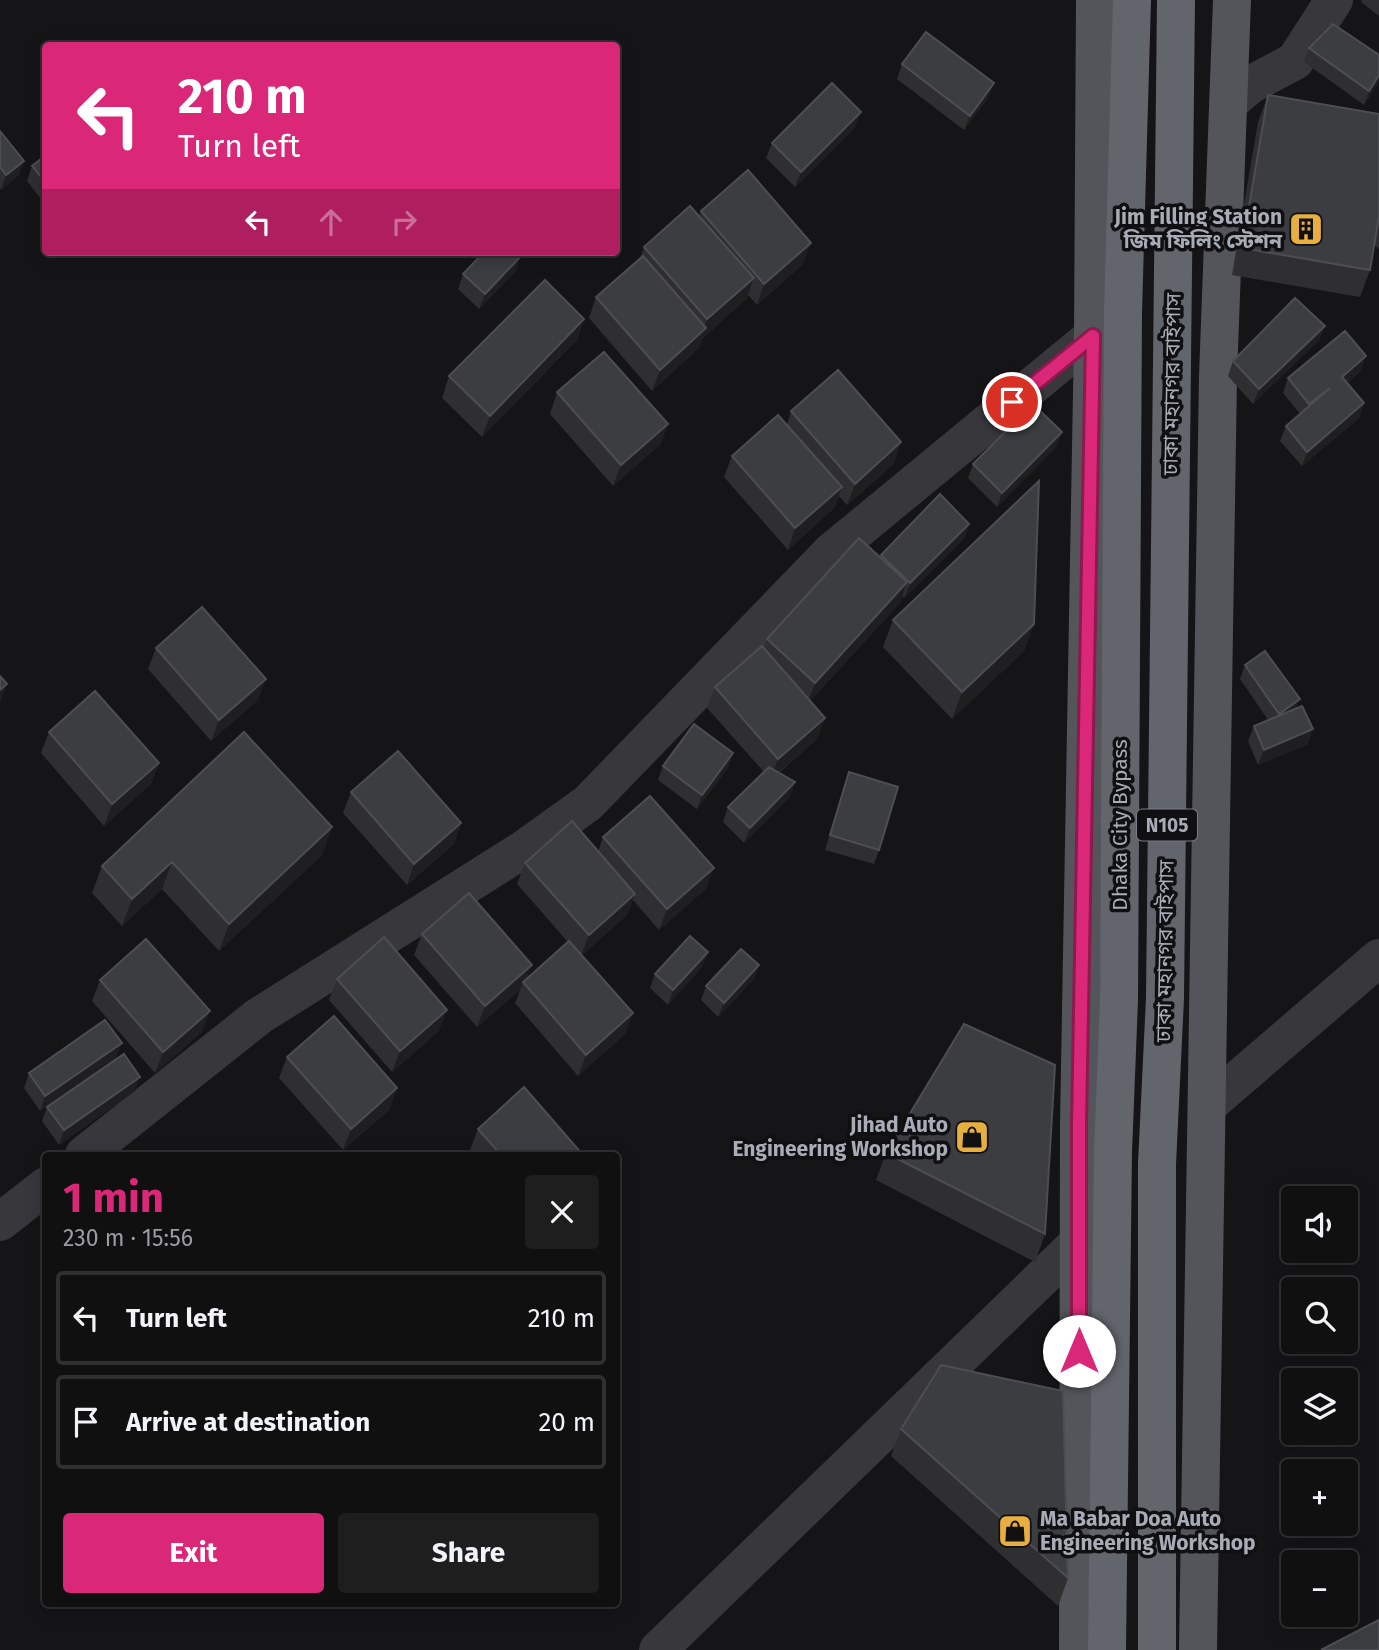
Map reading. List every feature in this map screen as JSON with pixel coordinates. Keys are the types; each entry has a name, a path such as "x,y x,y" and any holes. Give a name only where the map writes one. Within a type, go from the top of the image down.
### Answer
{"highway":[{"name":"Dhaka City Bypass","path":"1107,1650 1113,1152 1119,987 1123,313 1132,0"},
{"name":"ঢাকা মহানগর বাইপাস","path":"1157,1650 1157,1164 1165,998 1176,0"}],"main road":[{"path":"1078,1650 1079,1242 1093,336 1095,0"},
{"path":"1198,1650 1218,376 1232,0"}],"street":[{"path":"1229,103 1250,85 1294,61 1334,0"},
{"path":"88,1152 259,1016 524,849 588,803 831,552 1093,336"},
{"path":"1207,1106 1379,958"},
{"path":"0,1222 42,1189"},
{"path":"658,1650 1079,1242"}],"building":[{"path":"1333,24 1379,55 1379,75 1369,91 1309,48"},
{"path":"926,32 994,83 970,116 902,64"},
{"path":"832,83 861,112 801,172 772,143"},
{"name":"Jim Filling Station জিম ফিলিং স্টেশন","path":"1268,95 1379,114 1379,216 1370,270 1242,248"},
{"path":"0,131 24,161 6,175 0,167"},
{"path":"42,158 42,178 32,166"},
{"path":"748,170 811,243 764,284 701,211"},
{"path":"690,206 754,278 707,319 644,247"},
{"path":"480,256 520,257 485,294 463,274"},
{"path":"643,256 706,328 660,370 596,297"},
{"path":"545,280 584,319 490,416 449,376"},
{"path":"1295,298 1325,326 1259,389 1233,361"},
{"path":"1345,331 1366,356 1342,377 1364,403 1307,452 1286,426 1330,388 1309,404 1288,378"},
{"path":"604,352 668,424 621,465 557,392"},
{"path":"838,370 901,442 855,484 791,411"},
{"path":"1033,404 1062,432 1002,493 973,464"},
{"path":"778,415 842,487 795,528 732,456"},
{"path":"1039,481 1034,624 962,692 893,620"},
{"path":"940,494 969,524 910,583 881,555"},
{"path":"859,538 907,582 815,683 767,639"},
{"path":"202,607 266,679 219,720 156,648"},
{"path":"762,646 825,718 778,759 715,687"},
{"path":"1265,651 1300,699 1279,714 1245,665"},
{"path":"0,676 7,684 0,690"},
{"path":"95,691 159,763 112,804 49,732"},
{"path":"1302,706 1313,729 1264,750 1254,726"},
{"path":"694,724 733,753 702,795 663,766"},
{"path":"244,732 332,827 229,924 172,862 132,899 102,866"},
{"path":"398,751 461,823 414,864 351,792"},
{"path":"769,767 795,782 750,828 728,807"},
{"path":"849,772 898,787 879,850 830,835"},
{"path":"650,796 714,868 667,909 603,837"},
{"path":"572,821 635,894 589,935 525,863"},
{"path":"469,893 532,965 485,1006 422,934"},
{"path":"690,936 708,952 673,990 655,974"},
{"path":"384,937 447,1010 400,1051 337,979"},
{"path":"146,939 210,1011 163,1052 100,980"},
{"path":"569,941 633,1013 586,1055 523,982"},
{"path":"741,949 759,965 724,1003 706,986"},
{"path":"334,1016 397,1088 351,1129 287,1057"},
{"path":"105,1020 122,1043 45,1096 29,1073"},
{"name":"Jihad Auto Engineering Workshop","path":"964,1024 1055,1065 1045,1234 886,1153"},
{"path":"124,1054 140,1077 64,1130 47,1107"},
{"path":"524,1087 580,1152 498,1152 478,1129"},
{"name":"Ma Babar Doa Auto Engineering Workshop","path":"941,1365 1063,1391 1068,1578 901,1429"},
{"path":"1379,1620 1379,1650 1321,1650"}],"place":[{"name":"Jim Filling Station জিম ফিলিং স্টেশন","path":"1306,229"},
{"name":"Jihad Auto Engineering Workshop","path":"972,1137"},
{"name":"Ma Babar Doa Auto Engineering Workshop","path":"1015,1531"}],"route":[{"path":"1012,402 1093,336 1079,1124 1079,1351"}]}
